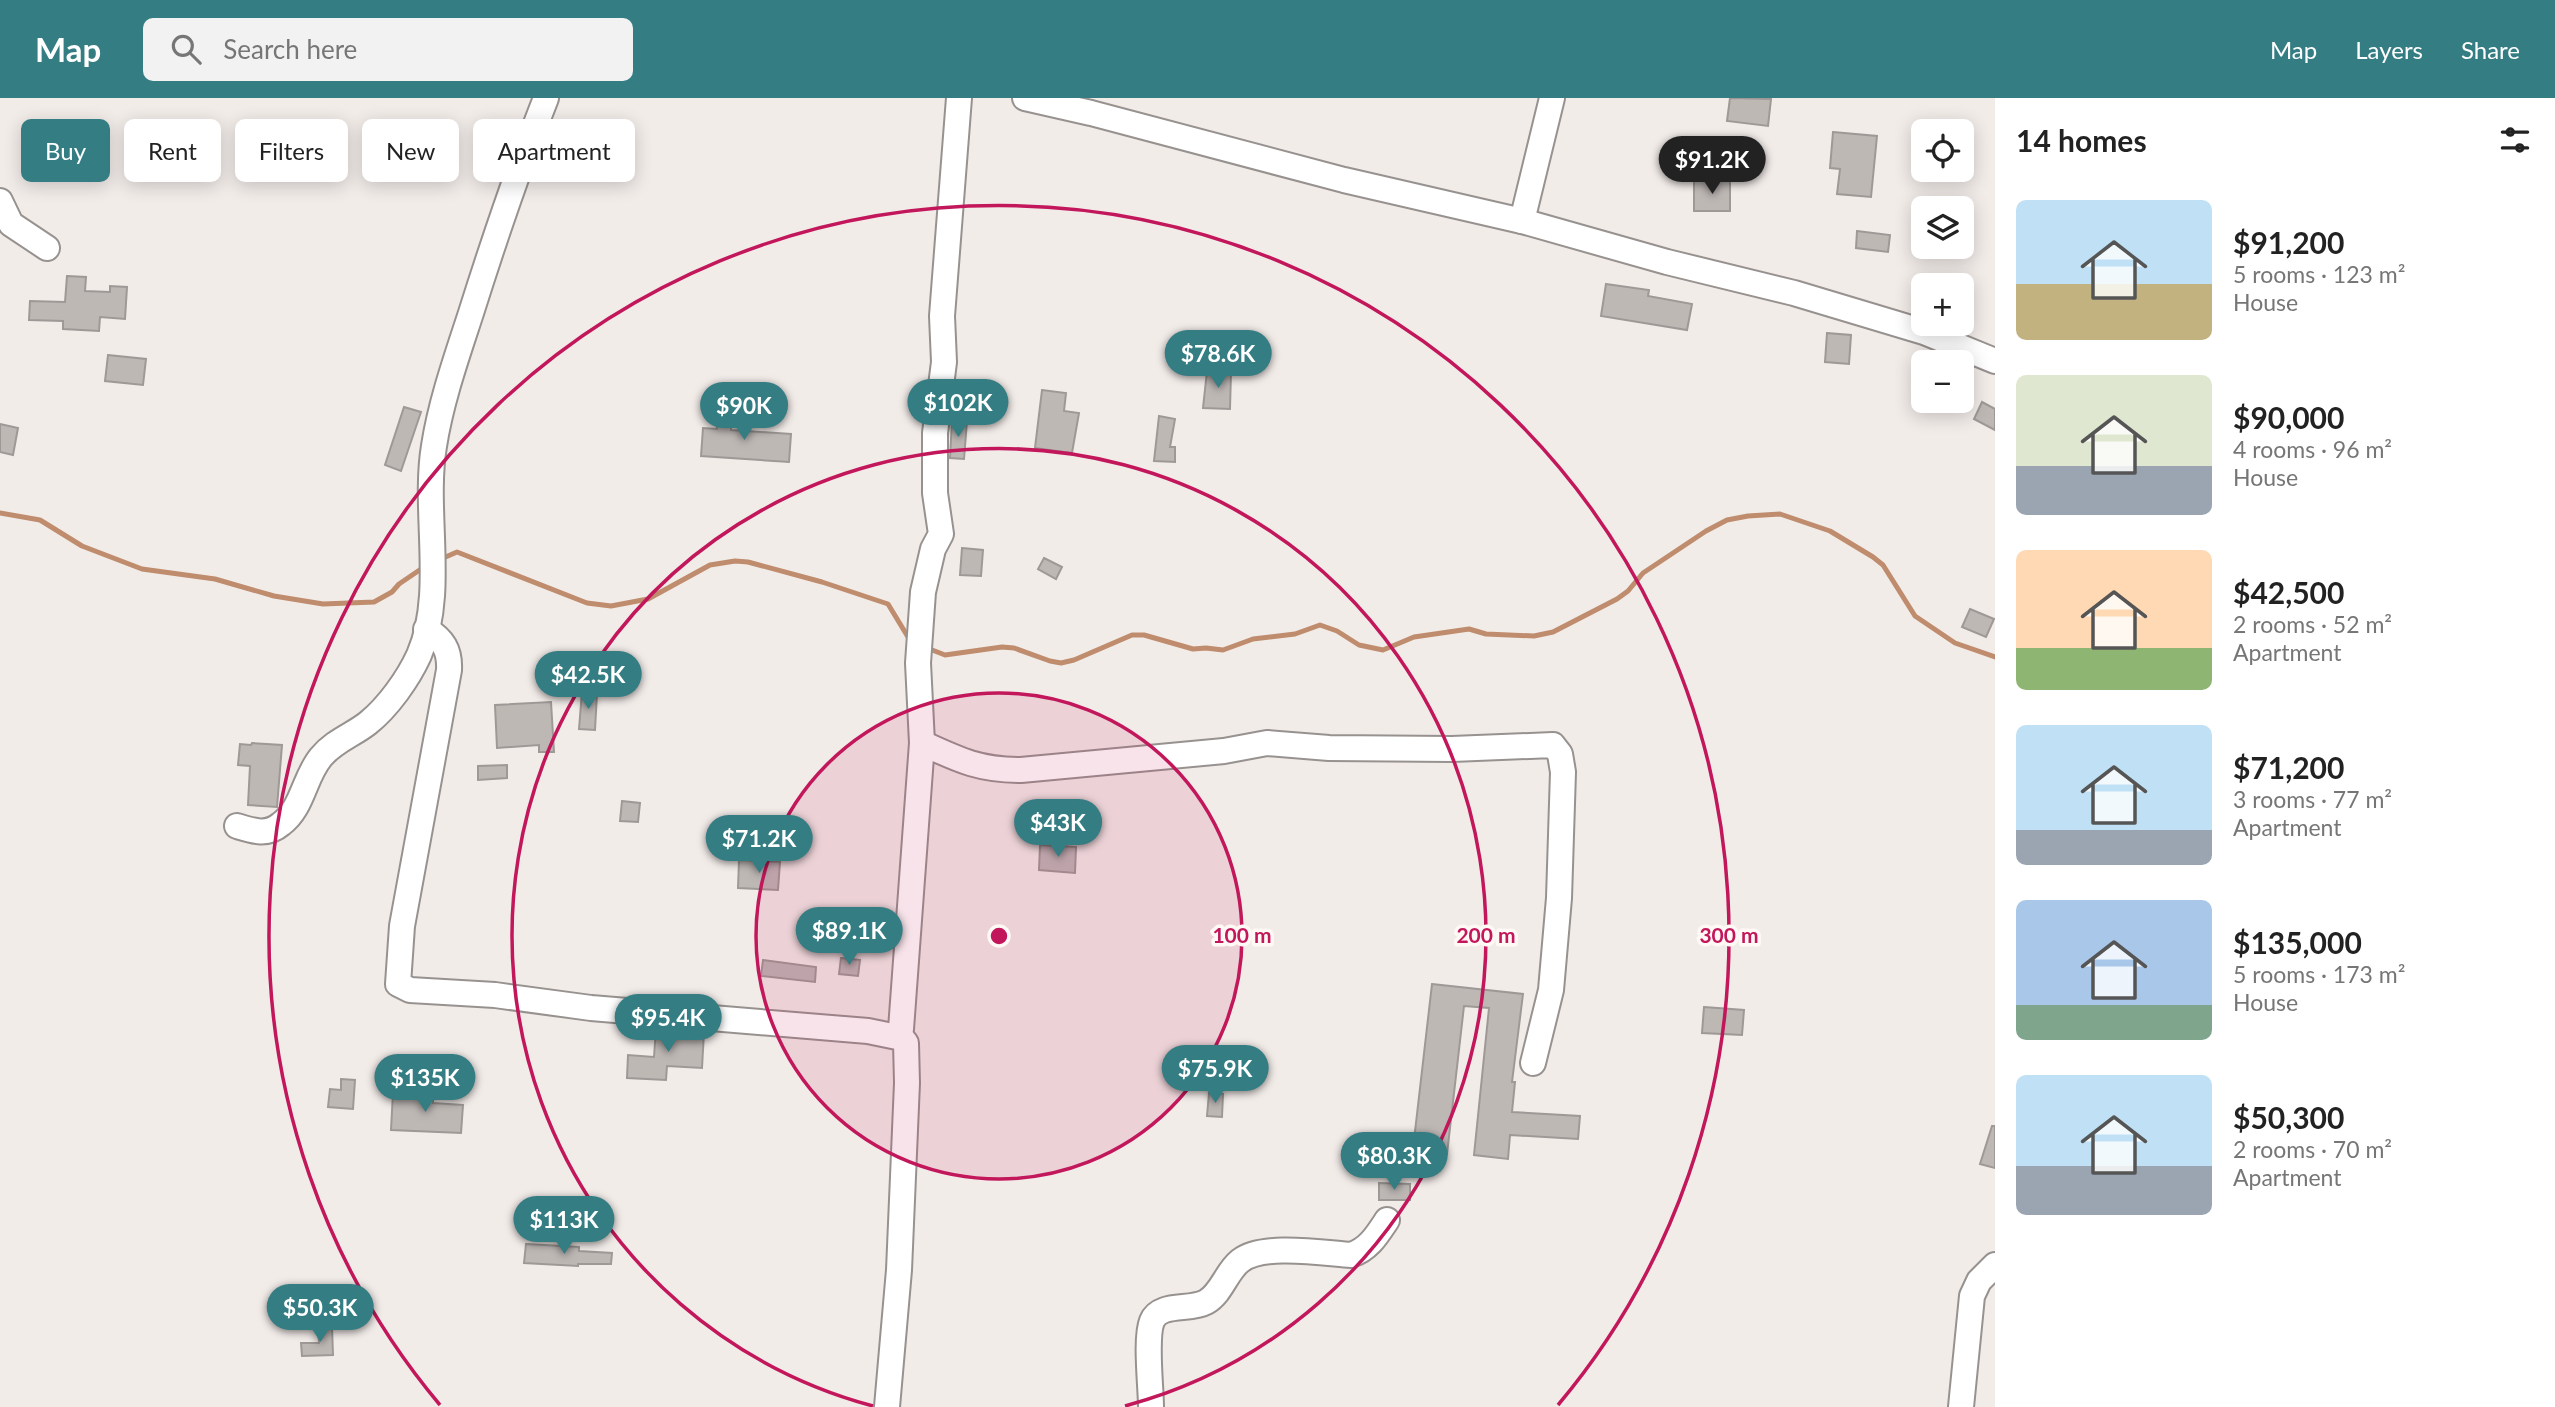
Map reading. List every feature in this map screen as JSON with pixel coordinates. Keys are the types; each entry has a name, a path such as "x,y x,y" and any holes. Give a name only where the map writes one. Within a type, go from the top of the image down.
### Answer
{"street":[{"path":"237,826 254,832 269,832 291,814 309,774 328,749 368,723 404,681 419,655 426,629 432,585 430,484 434,444 453,368 506,201 545,98"},
{"path":"896,1035 901,1029 922,743 918,663 923,592 933,549 941,534 935,493 935,433 944,362 942,316 959,98"},
{"path":"1025,98 1091,105 1345,180 1522,221 1667,262 1794,293 1924,332 1995,361"},
{"path":"1522,221 1552,98"},
{"path":"0,201 11,224 47,248"},
{"path":"426,629 442,642 447,650 449,670 402,926 398,979 401,987 410,990 495,995 591,1008 896,1035 905,1043 907,1083 900,1270 887,1407"},
{"path":"922,743 969,764 997,770 1170,757 1267,743 1329,748 1425,749 1553,745 1560,754 1563,772 1559,898 1550,990 1533,1063"},
{"path":"1151,1407 1150,1332 1153,1319 1160,1311 1205,1303 1214,1296 1238,1262 1252,1254 1269,1251 1351,1255 1361,1252 1373,1241 1387,1220"},
{"path":"1961,1407 1968,1315 1972,1296 1979,1281 1995,1265"}],"building":[{"path":"1730,98 1771,99 1768,126 1727,121"},
{"path":"1833,132 1877,136 1871,197 1837,194 1840,169 1830,168"},
{"path":"1694,181 1730,181 1730,211 1694,211"},
{"path":"1857,231 1890,235 1888,252 1856,248"},
{"path":"67,276 86,277 85,291 110,292 110,286 127,287 125,319 100,317 99,331 63,329 63,321 29,320 30,301 65,302"},
{"path":"1606,284 1649,290 1648,296 1692,304 1687,330 1601,316"},
{"path":"1827,333 1851,335 1849,364 1825,362"},
{"path":"108,355 146,359 143,385 105,381"},
{"path":"1207,371 1231,372 1230,409 1203,408"},
{"path":"1042,390 1066,393 1064,411 1079,413 1072,453 1035,448"},
{"path":"1982,402 1995,409 1995,430 1974,419"},
{"path":"404,407 421,412 401,471 385,465"},
{"path":"716,409 731,409 731,430 791,434 789,462 701,456 703,428 717,429"},
{"path":"1159,416 1175,419 1170,447 1175,447 1175,462 1154,461"},
{"path":"952,420 967,421 964,459 950,458"},
{"path":"0,424 18,428 13,455 0,452"},
{"path":"962,548 983,550 981,576 960,575"},
{"path":"1044,558 1062,567 1056,579 1038,569"},
{"path":"1970,609 1994,619 1986,637 1962,627"},
{"path":"582,692 597,693 595,730 579,729"},
{"path":"551,702 554,752 539,752 539,745 497,748 495,705"},
{"path":"240,744 282,745 277,807 248,805 250,766 238,765"},
{"path":"507,765 507,778 478,780 478,766"},
{"path":"622,801 640,803 638,822 620,821"},
{"path":"1040,845 1076,847 1075,873 1039,870"},
{"path":"739,860 780,862 778,890 738,888"},
{"path":"841,958 860,960 858,976 839,974"},
{"path":"763,960 816,967 815,982 761,976"},
{"path":"1432,984 1523,994 1512,1082 1515,1082 1512,1112 1580,1116 1578,1139 1510,1135 1508,1159 1474,1155 1489,1008 1464,1006 1447,1154 1413,1149"},
{"path":"1704,1007 1744,1010 1742,1035 1702,1033"},
{"path":"656,1028 704,1032 702,1068 667,1066 666,1080 627,1078 628,1055 654,1057"},
{"path":"341,1079 355,1080 353,1109 328,1107 330,1089 341,1090"},
{"path":"393,1092 433,1095 433,1103 463,1105 461,1133 391,1130"},
{"path":"1209,1093 1223,1094 1222,1117 1207,1116"},
{"path":"1992,1126 1995,1126 1995,1168 1980,1164"},
{"path":"1379,1183 1410,1184 1410,1200 1379,1200"},
{"path":"526,1244 579,1247 579,1251 612,1253 611,1264 578,1266 524,1263"},
{"path":"318,1327 332,1327 333,1355 302,1356 301,1343 319,1343"}],"waterway":[{"path":"0,513 40,520 82,546 142,569 215,579 274,596 323,604 374,602 392,592 424,567"},
{"path":"927,648 945,655 1002,647 1014,648 1061,663 1132,635 1144,635 1193,649 1223,650 1253,639 1295,634 1320,625 1337,631 1359,645 1383,650 1414,637 1469,629 1486,634 1534,636 1553,632 1617,599 1628,591 1643,573 1727,520 1780,514 1830,531 1873,557 1883,565 1915,616 1955,643 1995,657"},
{"path":"441,559 457,552 587,603 611,606 648,599 710,565 748,562 822,582 888,604 908,637 912,639"}]}
